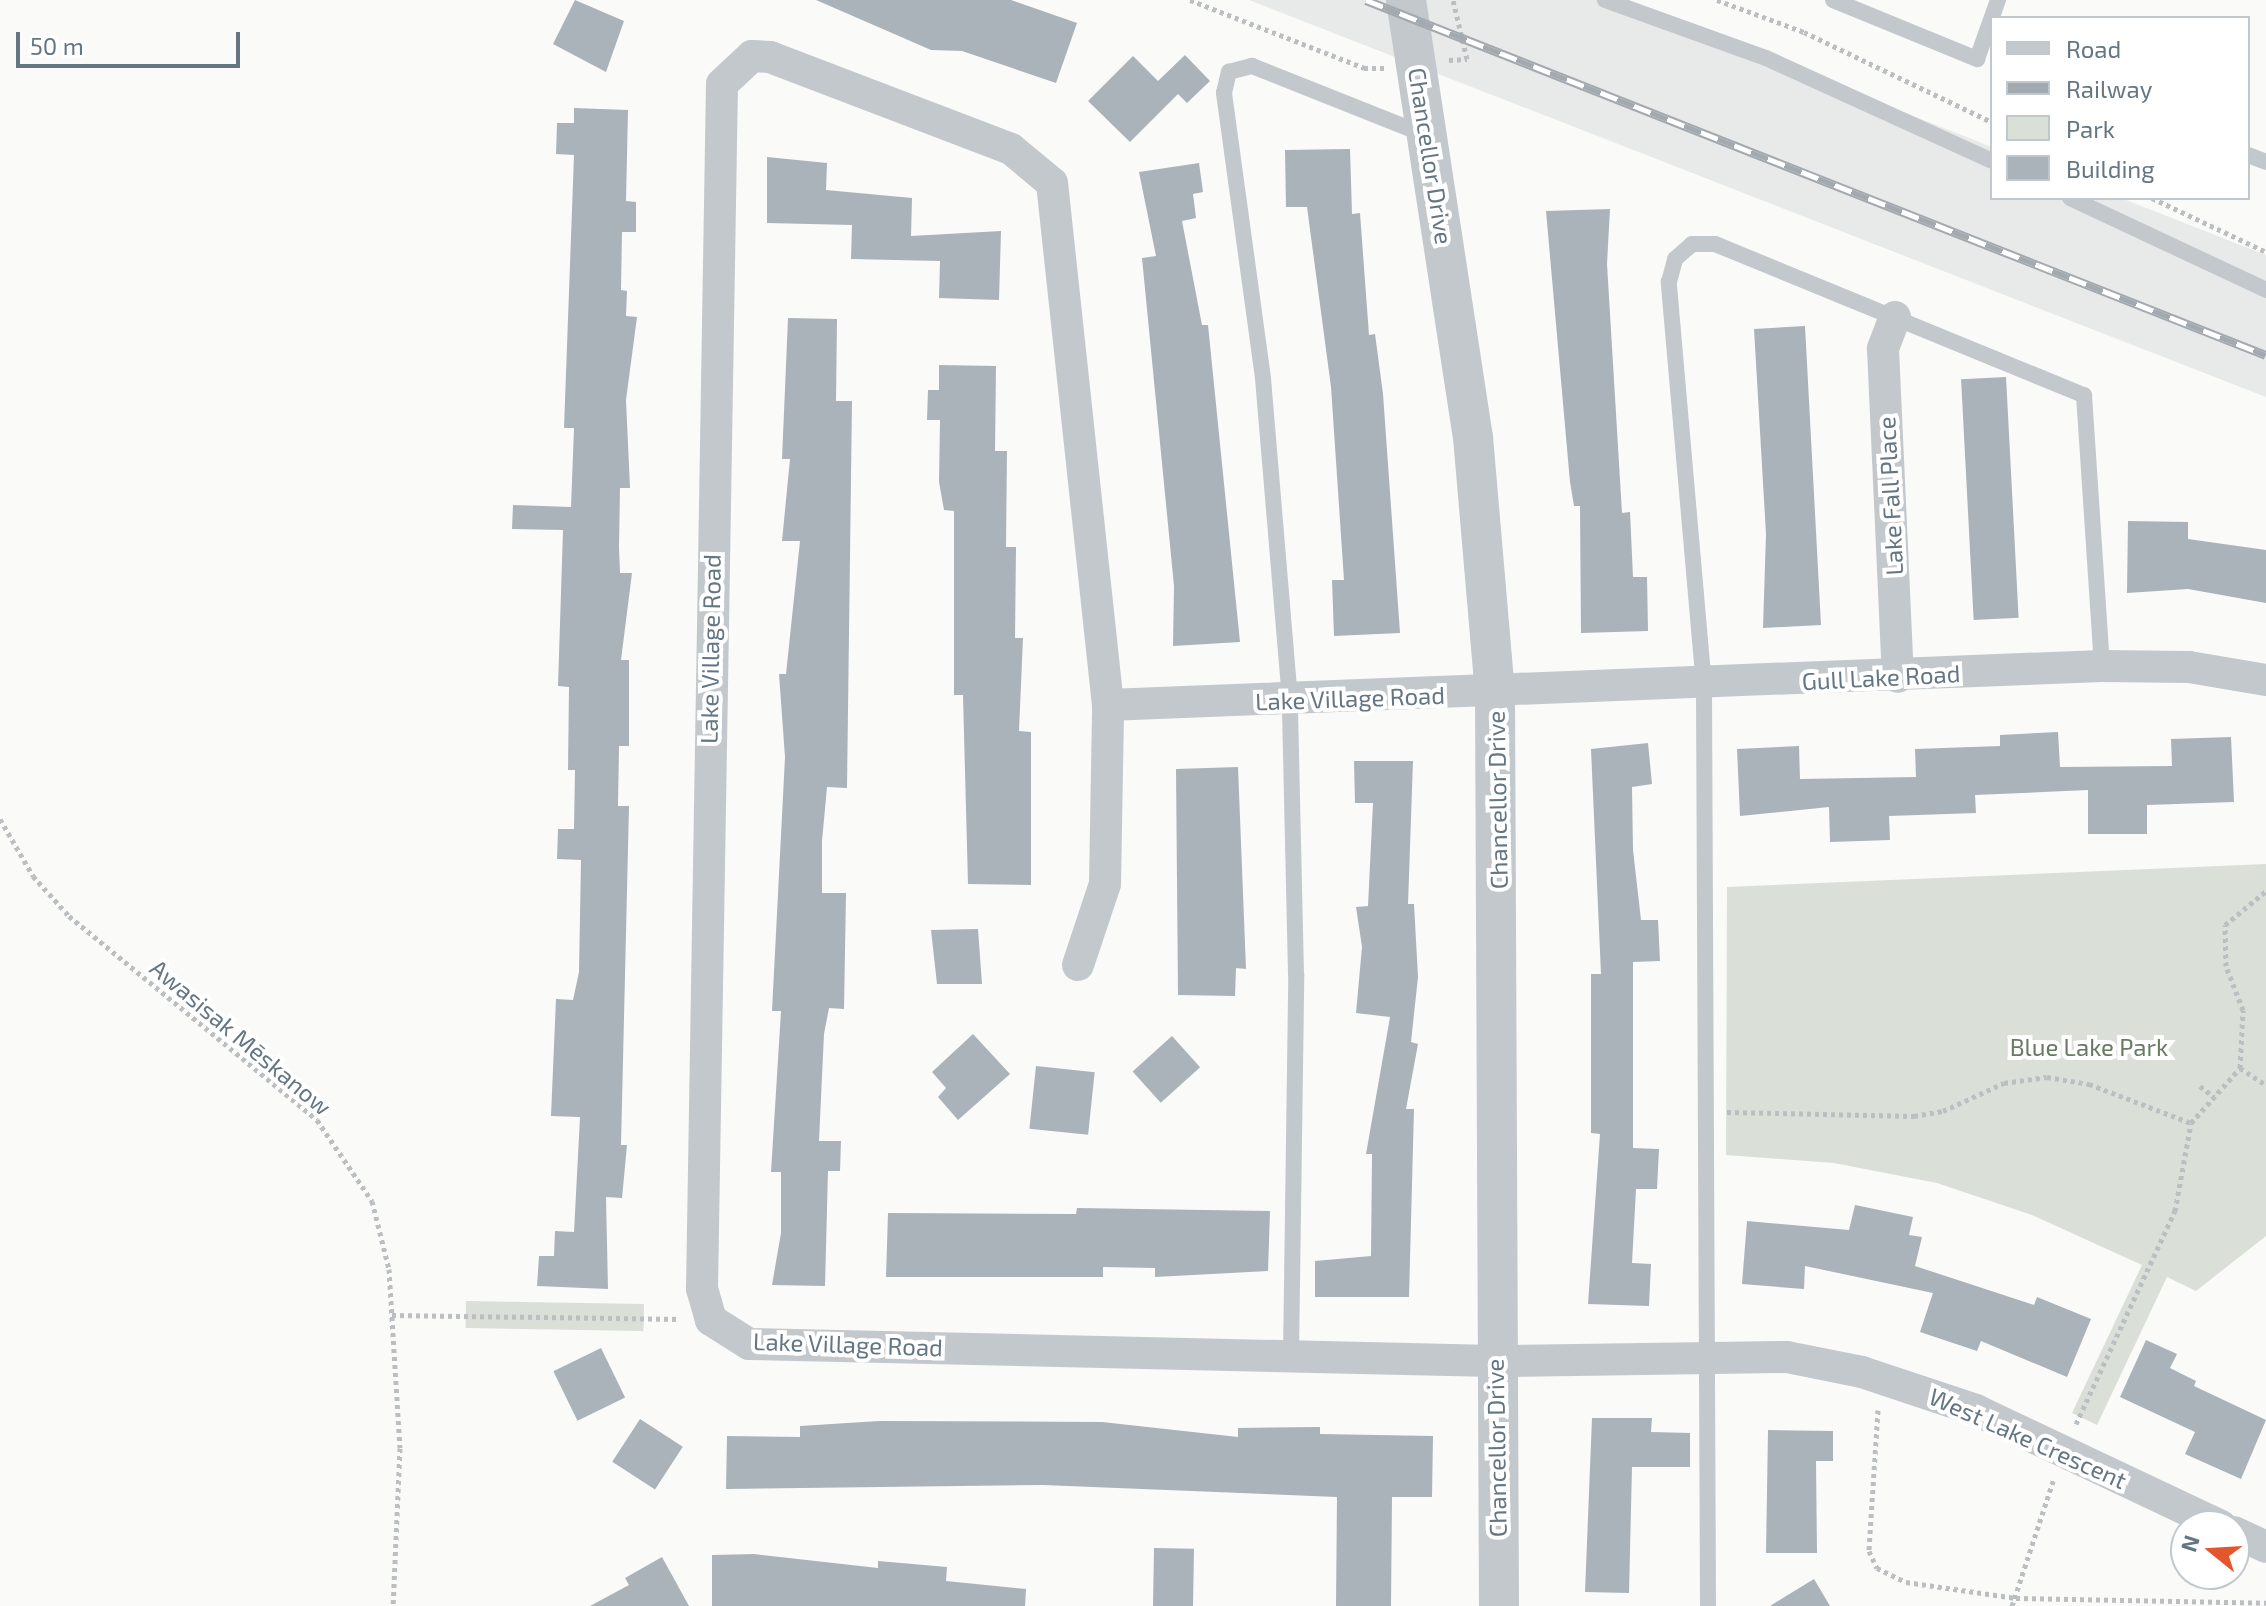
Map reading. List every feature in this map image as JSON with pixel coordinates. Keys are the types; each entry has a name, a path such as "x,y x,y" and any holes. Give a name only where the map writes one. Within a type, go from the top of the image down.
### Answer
{"street":[{"name":"Chancellor Drive","path":"1406,0 1473,437 1495,693 1501,1057 1494,1361 1499,1606"},
{"name":"Lake Village Road","path":"1078,965 1105,884 1108,705 1052,183 1011,149 752,56 722,84 718,115 702,1289 708,1312 725,1333 749,1344 1494,1361"},
{"name":"Lake Fall Place","path":"1895,317 1883,349 1898,677"},
{"name":"Gull Lake Road","path":"1495,693 2102,666 2189,667 2266,680"},
{"name":"Lake Village Road","path":"1108,705 1495,693"},
{"name":"West Lake Crescent","path":"1494,1361 1787,1357 1879,1377 2063,1451 2187,1510"}],"lane":[{"path":"1605,0 1766,58 1990,160"},
{"path":"1833,0 1977,59 1990,22"},
{"path":"1291,1355 1296,974 1290,700 1263,378 1224,93 1229,72 1252,66 1428,136"},
{"path":"2074,200 2266,290"},
{"path":"1708,1606 1709,1110 1704,686 1669,282 1675,259 1692,244 1715,244 2084,395 2102,666"}],"path":[{"path":"1190,0 1364,68 1387,68"},
{"path":"1453,0 1467,59"},
{"path":"1717,0 1804,32 1990,121"},
{"path":"2156,200 2266,252"},
{"name":"Awasisak Mēskanow","path":"0,819 33,876 69,916 333,1140 357,1171 381,1227 392,1315 400,1508 393,1606"},
{"path":"2012,1606 2063,1451 2175,1211 2191,1123 2240,1068 2243,1010 2226,966 2225,925 2266,891"},
{"path":"2240,1068 2266,1085"},
{"path":"1709,1110 1914,1116 1943,1111 2004,1083 2047,1077 2089,1084 2191,1123"},
{"path":"2200,1086 2214,1097"},
{"path":"392,1315 677,1319 708,1312"},
{"path":"1879,1377 1869,1551 1877,1568 1906,1582 2013,1598 2266,1603"}],"shaded area":[{"path":"1249,0 1619,0 1990,146 1990,200 2126,200 2266,255 2266,397"}],"green space":[{"name":"Blue Lake Park","path":"2266,864 2266,1236 2196,1291 2167,1277 2097,1425 2072,1413 2142,1265 2032,1215 1937,1183 1834,1163 1726,1155 1727,887"},
{"path":"466,1301 644,1304 644,1331 466,1328"}],"building":[{"path":"575,0 624,21 606,72 553,44"},
{"path":"816,0 1011,0 1077,23 1056,83 962,51 931,50"},
{"path":"1185,55 1210,81 1187,103 1178,94 1130,142 1088,101 1133,56 1158,81"},
{"path":"574,108 628,110 626,201 636,202 636,232 622,232 621,290 627,291 626,316 637,317 626,400 630,488 620,488 619,547 620,573 632,573 621,660 629,660 629,746 619,746 618,806 629,806 621,1145 627,1145 622,1198 606,1197 608,1289 537,1286 539,1256 554,1256 555,1231 574,1232 580,1117 551,1116 556,999 573,1000 579,972 581,860 557,859 558,829 574,829 575,770 568,770 569,687 558,686 563,530 512,529 513,505 571,507 574,428 564,428 574,155 556,154 557,123 574,123"},
{"path":"1350,149 1352,214 1360,213 1369,335 1375,334 1383,394 1400,633 1334,636 1332,580 1344,580 1331,387 1307,207 1286,207 1285,150"},
{"path":"767,157 827,163 826,190 912,198 911,236 1001,231 999,300 939,298 940,261 851,259 852,225 767,223"},
{"path":"1199,163 1203,192 1193,194 1196,218 1182,221 1202,325 1208,325 1240,642 1173,646 1174,586 1142,258 1156,256 1139,172"},
{"path":"1610,209 1607,264 1622,513 1630,512 1633,577 1647,577 1648,631 1581,633 1580,506 1574,506 1570,482 1546,211"},
{"path":"788,318 837,319 836,401 852,401 847,788 827,787 822,841 822,893 846,893 844,1009 829,1008 824,1034 819,1141 841,1141 840,1171 828,1171 825,1286 772,1285 781,1233 781,1172 771,1172 781,1011 772,1011 785,757 779,674 786,674 800,541 782,541 790,459 782,459"},
{"path":"1805,326 1821,625 1763,628 1766,534 1754,329"},
{"path":"939,365 996,366 995,451 1007,451 1006,547 1016,547 1015,638 1023,638 1019,731 1031,732 1031,885 968,884 963,695 954,695 954,511 944,510 939,482 940,420 927,420 928,390 939,390"},
{"path":"2006,377 2019,618 1974,620 1961,379"},
{"path":"2128,521 2188,522 2188,539 2266,550 2266,603 2188,589 2127,593"},
{"path":"2058,732 2060,767 2172,766 2171,739 2231,737 2234,802 2147,805 2147,834 2088,834 2088,790 1975,795 1976,813 1889,816 1890,840 1830,842 1829,807 1740,816 1737,749 1799,746 1800,779 1916,777 1915,749 2000,746 2000,735"},
{"path":"1648,743 1652,784 1632,787 1633,850 1641,920 1658,920 1660,961 1633,962 1633,1148 1659,1149 1657,1189 1636,1189 1632,1263 1651,1264 1649,1306 1588,1304 1600,1134 1591,1133 1591,974 1601,974 1591,749"},
{"path":"1354,761 1413,761 1408,904 1414,904 1418,977 1411,1042 1418,1044 1406,1109 1414,1109 1409,1297 1315,1297 1315,1261 1371,1256 1372,1154 1366,1154 1390,1017 1356,1013 1362,947 1356,907 1368,906 1373,803 1355,803"},
{"path":"1238,767 1246,969 1236,968 1235,996 1178,995 1176,769"},
{"path":"978,929 982,984 937,984 931,930"},
{"path":"973,1034 1010,1074 958,1120 938,1097 946,1088 932,1072"},
{"path":"1172,1036 1200,1067 1161,1103 1133,1071"},
{"path":"1036,1066 1095,1072 1088,1135 1029,1129"},
{"path":"1855,1205 1913,1217 1909,1235 1922,1237 1915,1266 2034,1305 2037,1297 2091,1319 2067,1377 1981,1341 1977,1351 1920,1332 1933,1293 1805,1266 1804,1289 1742,1284 1747,1221 1849,1230"},
{"path":"1077,1208 1270,1211 1268,1271 1155,1277 1155,1268 1103,1267 1103,1277 886,1277 888,1213 1076,1214"},
{"path":"2146,1340 2177,1354 2170,1368 2196,1381 2194,1386 2266,1420 2241,1479 2185,1454 2195,1432 2120,1397"},
{"path":"601,1348 625,1397 577,1421 553,1371"},
{"path":"1592,1418 1652,1418 1651,1432 1690,1433 1690,1467 1632,1467 1629,1593 1585,1592"},
{"path":"640,1419 683,1447 655,1490 612,1462"},
{"path":"879,1421 1102,1422 1238,1437 1238,1428 1320,1427 1320,1434 1433,1436 1432,1497 1392,1497 1391,1606 1336,1606 1337,1497 1043,1485 726,1489 727,1436 800,1437 800,1426"},
{"path":"1768,1430 1833,1431 1833,1461 1816,1461 1817,1553 1766,1553"},
{"path":"1154,1548 1194,1549 1193,1606 1153,1606"},
{"path":"754,1554 878,1568 878,1561 947,1567 946,1581 1026,1589 1025,1606 712,1606 712,1555"},
{"path":"662,1557 689,1606 590,1606 629,1585 625,1578"},
{"path":"1814,1579 1830,1606 1770,1606"}],"railway":[{"path":"1366,0 2266,355"}]}
